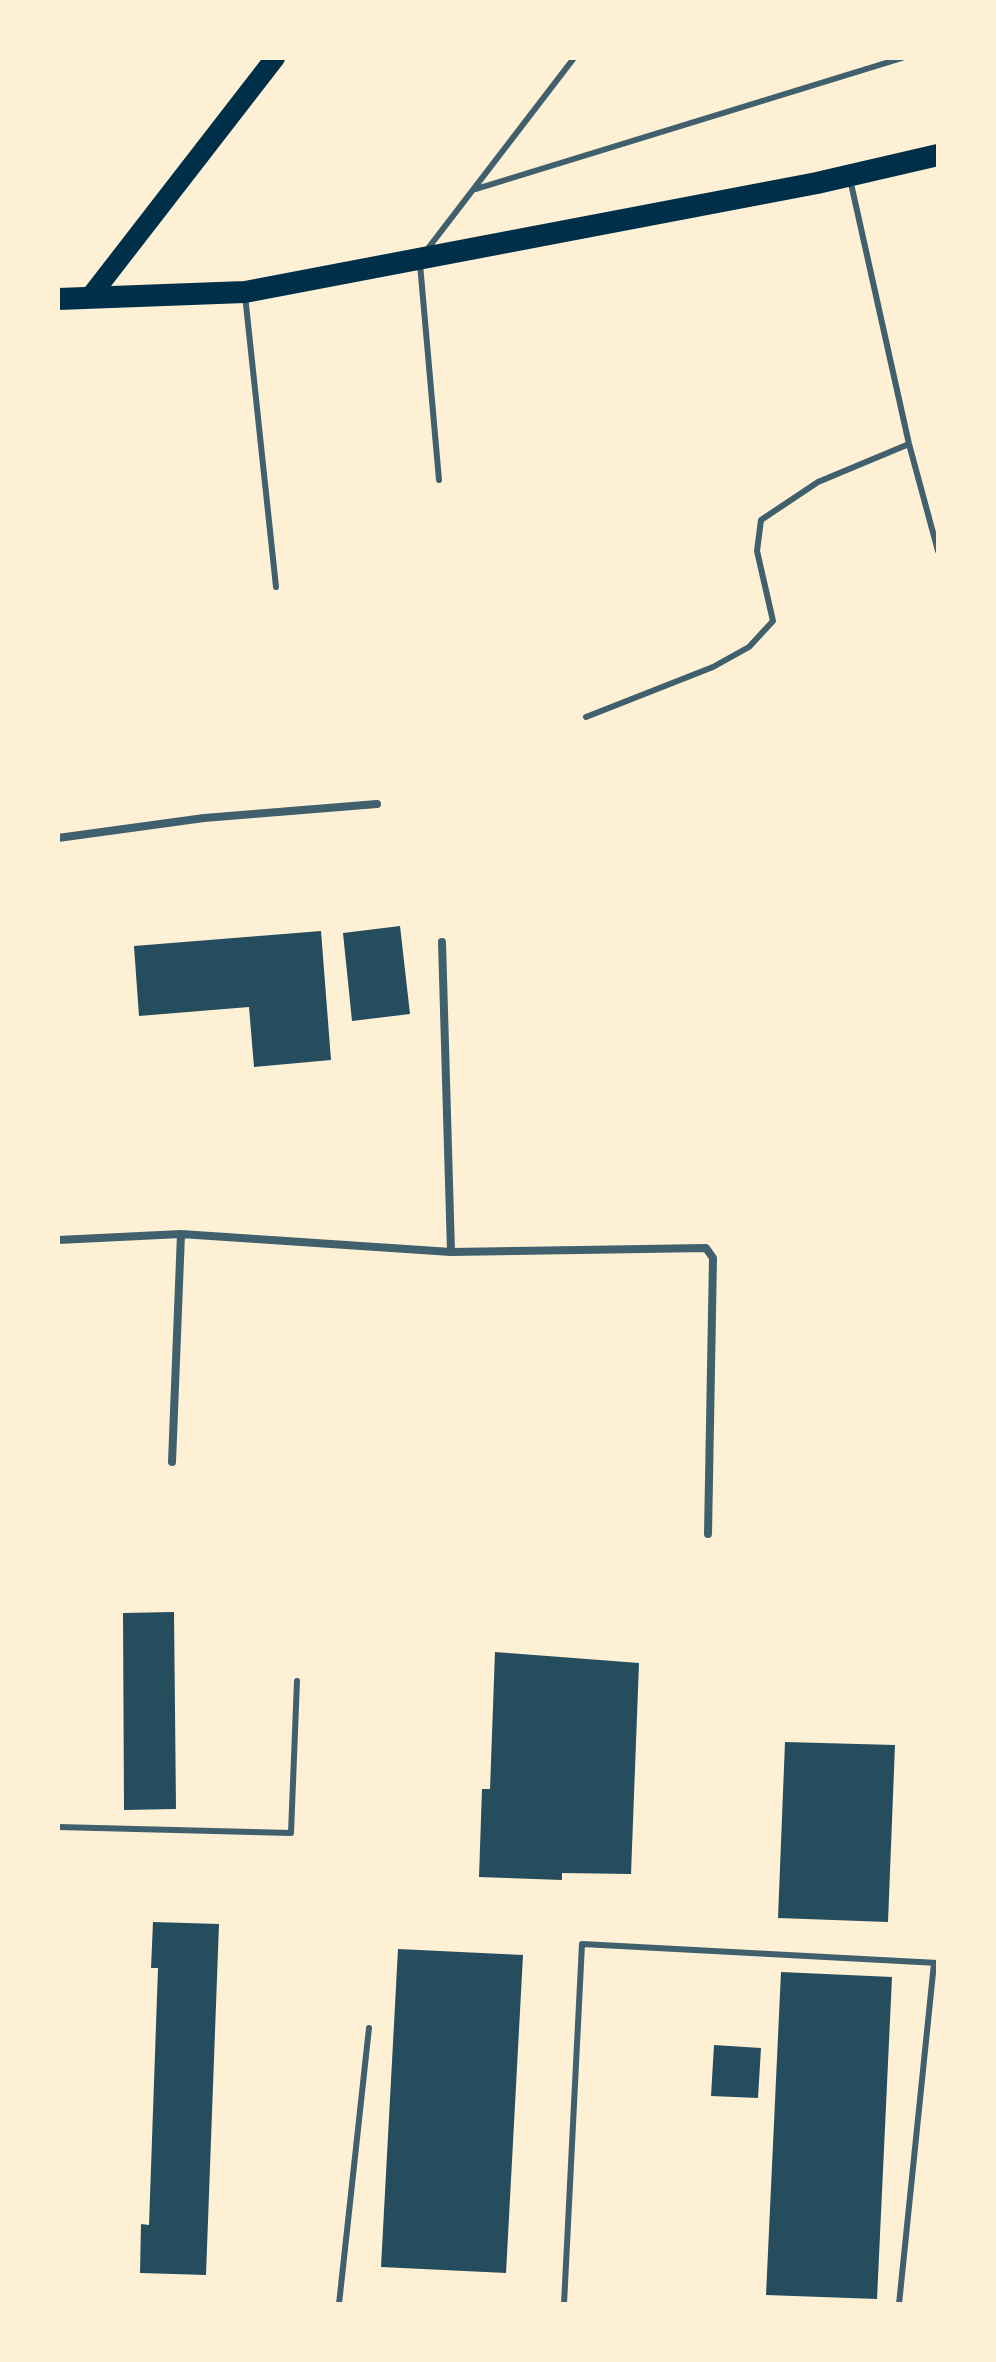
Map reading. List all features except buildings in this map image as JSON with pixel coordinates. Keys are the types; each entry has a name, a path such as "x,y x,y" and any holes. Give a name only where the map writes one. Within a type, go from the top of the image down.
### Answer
{"highway":[{"path":"58,299 245,292 938,155"}],"main road":[{"path":"90,297 275,58"}],"street":[{"path":"58,838 204,818 377,804"},
{"path":"442,942 451,1252"},
{"path":"172,1462 181,1234"},
{"path":"58,1240 181,1234 451,1252 706,1248 713,1258 708,1534"}],"lane":[{"path":"439,480 420,259 574,58"},
{"path":"476,189 902,58"},
{"path":"849,175 909,444 938,551"},
{"path":"245,292 276,587"},
{"path":"586,717 713,667 749,647 773,621 757,551 761,520 818,482 909,444"},
{"path":"58,1827 291,1833 297,1681"},
{"path":"564,2304 582,1944 936,1963 899,2304"},
{"path":"339,2304 369,2028"}]}
